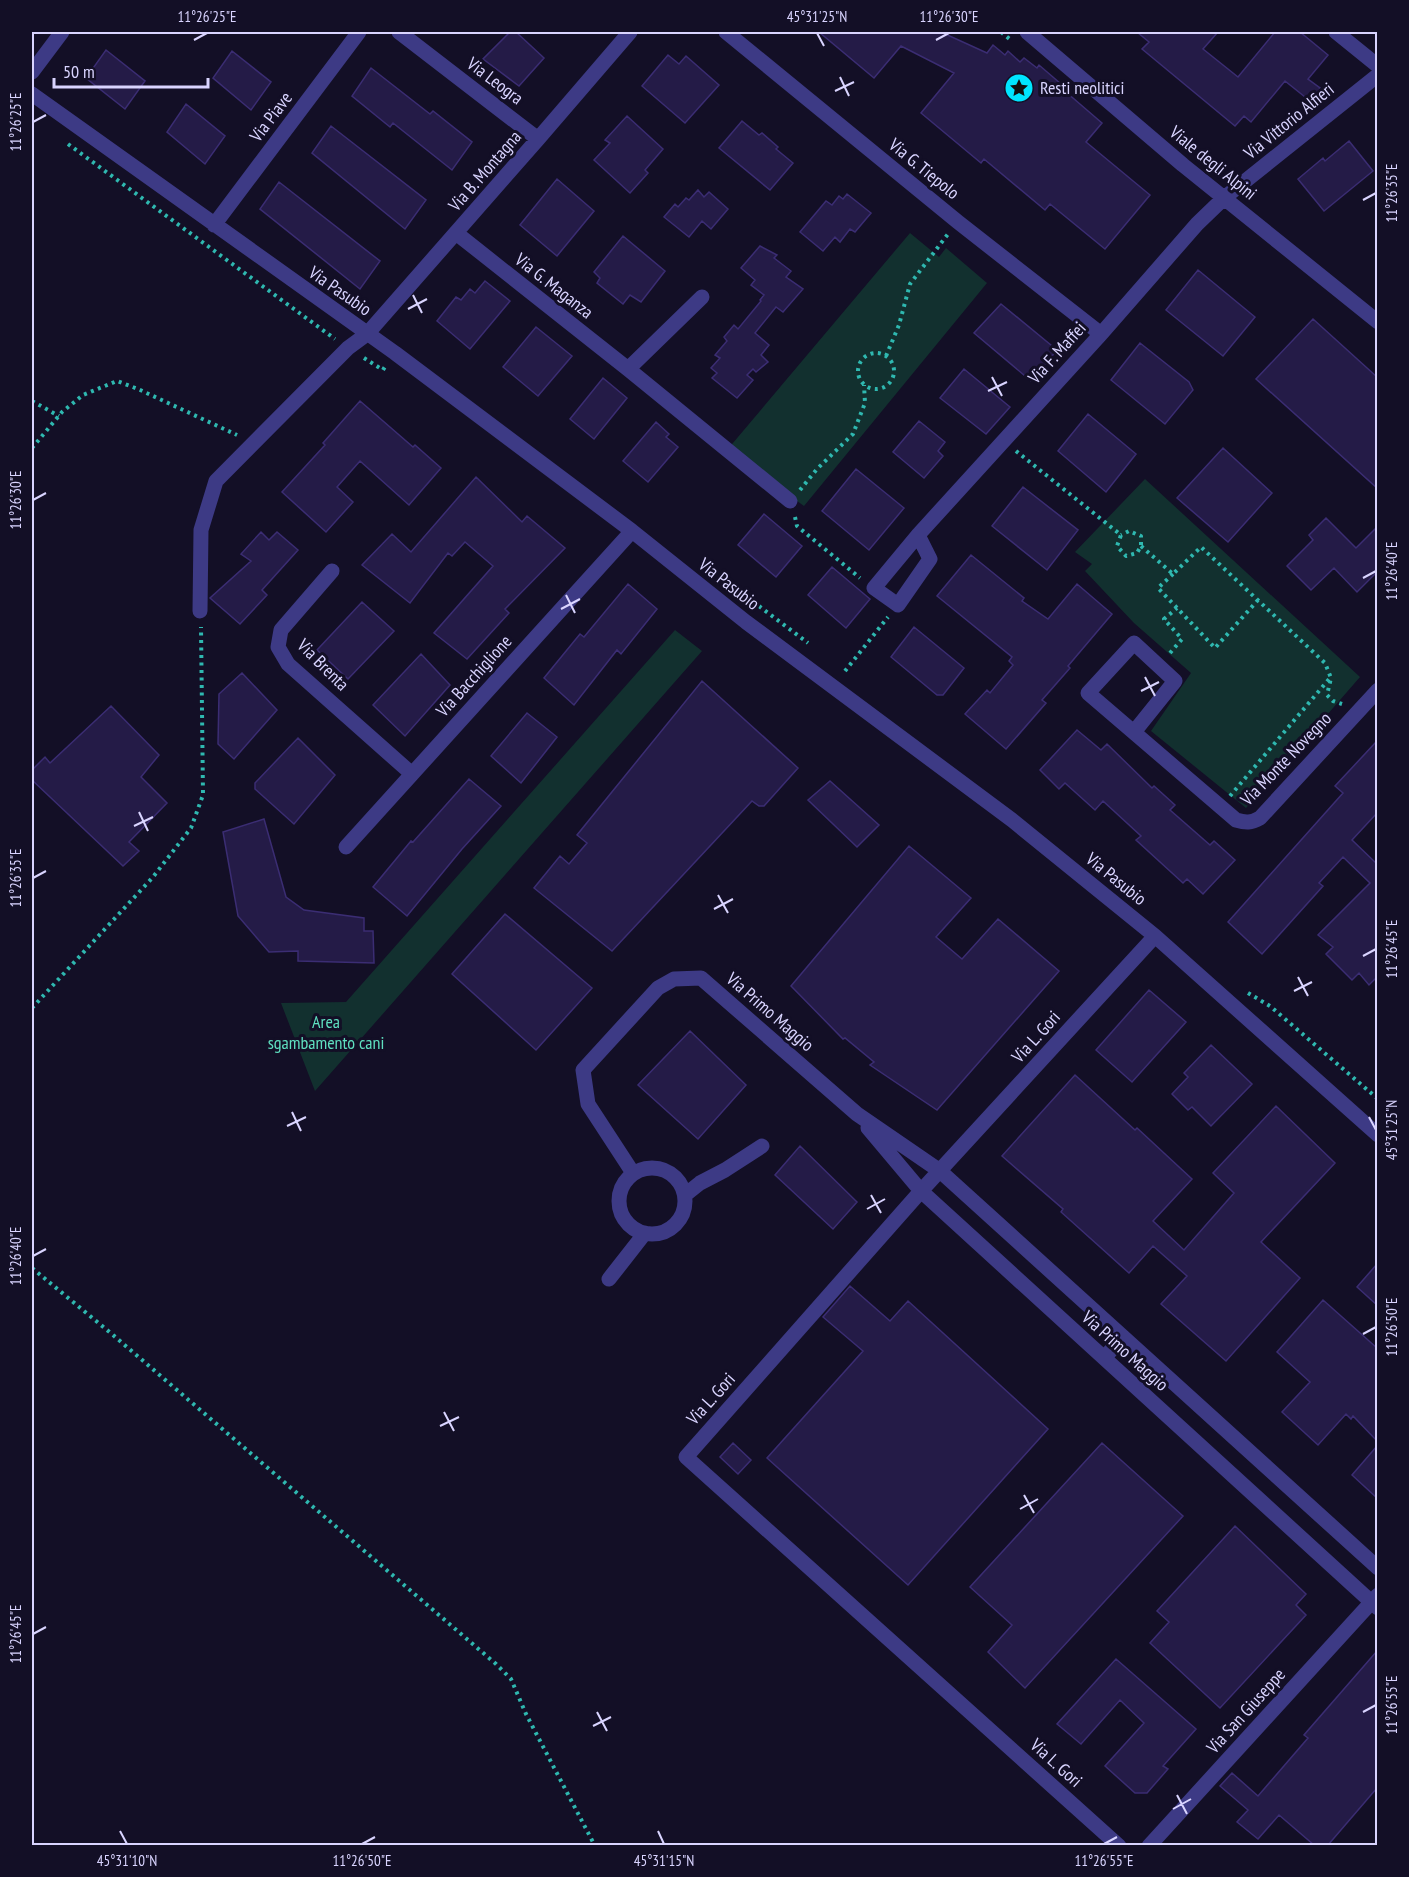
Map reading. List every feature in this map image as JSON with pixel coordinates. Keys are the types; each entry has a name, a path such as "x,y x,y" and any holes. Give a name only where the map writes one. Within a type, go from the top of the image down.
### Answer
{"street":[{"path":"32,72 62,32"},
{"name":"Via Piave","path":"214,225 359,32"},
{"name":"Via Leogra","path":"399,32 538,139"},
{"name":"Via B. Montagna","path":"200,611 201,530 216,481 248,446 348,348 367,334 630,32"},
{"name":"Via G. Tiepolo","path":"726,32 958,222 1101,334"},
{"name":"Viale degli Alpini","path":"1027,32 1224,198 1377,322"},
{"path":"1336,32 1377,66"},
{"name":"Via Vittorio Alfieri","path":"1224,198 1377,75"},
{"name":"Via Pasubio","path":"32,94 395,353 632,531 746,622 1012,820 1155,936 1377,1135"},
{"name":"Via F. Maffei","path":"874,588 918,535 1101,334 1197,224 1224,198"},
{"name":"Via G. Maganza","path":"456,233 790,501"},
{"path":"628,369 702,297"},
{"name":"Via Bacchiglione","path":"346,847 632,531"},
{"path":"874,588 897,605 930,559 918,535"},
{"name":"Via Brenta","path":"332,571 280,630 278,647 288,664 412,774"},
{"name":"Via Monte Novegno","path":"1134,732 1175,681 1134,643 1088,693 1236,820 1253,823 1377,690"},
{"name":"Via L. Gori","path":"1119,1845 686,1457 921,1191 1155,936"},
{"name":"Via Primo Maggio","path":"633,1173 588,1104 583,1070 658,988 674,979 701,978 857,1114 940,1171 1377,1568"},
{"name":"Via Primo Maggio","path":"857,1114 921,1191 1375,1602"},
{"path":"685,1195 700,1183 762,1146"},
{"path":"645,1168 659,1168 671,1173 680,1183 685,1195 685,1206 675,1225 656,1234 645,1233 631,1227 622,1215 619,1199 623,1185 633,1173 645,1168"},
{"path":"609,1279 645,1233"},
{"path":"1104,1358 1123,1337"},
{"name":"Via San Giuseppe","path":"1149,1845 1375,1602"}],"path":[{"path":"60,138 348,348 383,370"},
{"path":"886,356 894,338 910,284 958,222"},
{"path":"874,352 891,360 894,371 890,382 881,389 864,385 857,368 863,357 874,352"},
{"path":"32,448 58,416 83,395 117,381 138,388 235,433 248,446"},
{"path":"864,385 865,403 853,434 817,469 790,501 797,526 874,588"},
{"path":"32,401 58,416"},
{"path":"1004,441 1121,536"},
{"path":"1129,531 1141,536 1141,546 1137,553 1126,556 1116,546 1121,536 1129,531"},
{"path":"1141,546 1173,574"},
{"path":"1257,600 1215,648 1158,588 1201,547 1325,663 1331,678 1327,694 1333,701 1343,704 1350,698"},
{"path":"844,671 897,605"},
{"path":"1158,665 1182,639 1164,619 1177,608"},
{"path":"32,1008 153,877 191,828 203,795 200,611"},
{"path":"1220,807 1331,678"},
{"path":"32,1268 511,1679 526,1714 595,1845"}],"green space":[{"path":"910,233 939,257 946,248 987,283 804,506 727,450"},
{"path":"1145,479 1360,677 1246,808 1151,731 1191,673 1134,623 1085,571 1092,564 1075,552"},
{"name":"Area sgambamento cani","path":"675,630 702,651 315,1091 281,1003 346,1002"}],"building":[{"path":"510,32 516,32 544,58 519,86 483,59"},
{"path":"819,32 941,32 987,53 993,45 1005,55 1008,51 1020,62 1024,58 1037,68 1039,65 1102,123 1086,142 1150,195 1105,249 1050,204 1045,210 984,159 981,163 921,113 954,73 901,46 874,78"},
{"path":"1137,32 1218,32 1203,49 1238,77 1275,32 1300,32 1328,55 1308,79 1320,88 1310,101 1285,81 1251,122 1244,116 1235,126 1142,49 1149,42"},
{"path":"106,50 145,81 125,109 86,78"},
{"path":"232,51 271,82 251,110 213,78"},
{"path":"668,55 679,64 686,56 719,85 685,123 642,86"},
{"path":"371,68 430,114 433,111 472,142 452,170 393,123 390,127 352,96"},
{"path":"186,104 225,136 205,164 167,132"},
{"path":"627,116 663,149 645,170 648,173 630,193 594,160 610,143 605,140"},
{"path":"742,121 759,135 762,133 793,163 770,190 719,148"},
{"path":"331,126 426,200 405,229 312,153"},
{"path":"1349,141 1373,171 1324,211 1298,179 1323,158 1325,161"},
{"path":"557,179 594,211 557,256 520,225"},
{"path":"279,182 380,261 360,289 260,209"},
{"path":"698,190 704,197 709,192 728,209 711,229 702,221 689,237 664,217 675,204 678,207"},
{"path":"847,194 871,213 855,232 850,229 840,242 835,237 823,251 800,232 826,201 832,205 839,196 843,199"},
{"path":"623,236 665,271 641,302 630,295 623,304 597,283 600,278 594,272"},
{"path":"760,246 777,255 774,258 791,271 786,277 803,289 783,312 776,307 755,333 769,345 761,355 768,362 756,372 753,369 747,375 753,380 737,398 712,378 717,373 711,368 720,358 715,355 727,341 724,337 734,325 738,329 764,295 751,285 755,280 741,268"},
{"path":"1198,270 1255,317 1223,356 1166,310"},
{"path":"485,281 510,301 470,349 437,321 456,297 461,300 470,289 475,293"},
{"path":"1001,304 1057,350 1031,381 974,333"},
{"path":"1313,319 1377,377 1377,488 1256,379"},
{"path":"536,327 572,356 538,396 503,367"},
{"path":"1140,343 1189,382 1193,390 1165,424 1111,380"},
{"path":"964,369 1010,407 986,434 940,398"},
{"path":"603,378 627,398 594,439 570,419"},
{"path":"360,401 441,468 409,505 360,461 337,487 353,502 326,532 282,492 325,445 323,443"},
{"path":"1088,414 1136,454 1106,492 1058,451"},
{"path":"919,421 945,442 938,451 943,456 924,478 893,452"},
{"path":"656,422 669,434 666,437 678,447 648,482 623,461"},
{"path":"1223,448 1272,493 1228,542 1177,498"},
{"path":"856,469 904,508 869,550 822,511"},
{"path":"476,477 522,522 527,516 565,548 505,609 509,613 467,659 434,633 493,566 465,542 452,556 448,553 410,603 362,565 392,534 411,552"},
{"path":"1023,487 1078,530 1047,570 992,526"},
{"path":"764,514 802,546 776,577 738,545"},
{"path":"1326,518 1356,548 1377,527 1377,572 1357,592 1334,568 1311,590 1287,566 1313,540 1309,535"},
{"path":"261,532 269,540 277,532 298,550 262,590 267,595 240,624 210,598 251,561 241,554"},
{"path":"971,555 1024,598 1022,601 1048,619 1077,584 1112,614 1042,700 1046,703 1006,749 965,714 987,690 990,693 1013,665 1009,661 1012,657 937,596"},
{"path":"832,567 870,599 846,628 808,595"},
{"path":"628,584 657,609 621,654 617,650 574,705 544,678 580,634 584,637"},
{"path":"362,602 394,631 348,679 317,650"},
{"path":"914,627 964,668 943,695 937,695 891,657"},
{"path":"421,654 450,685 405,736 373,705"},
{"path":"242,673 277,710 234,759 218,744 219,694"},
{"path":"702,681 798,768 764,806 759,806 752,801 612,951 534,888 560,856 569,864 587,843 577,835"},
{"path":"111,706 159,755 141,777 167,803 129,842 139,851 123,866 32,780 32,770 45,757 50,763"},
{"path":"527,713 557,737 521,783 491,756"},
{"path":"1077,730 1101,750 1107,744 1152,788 1154,786 1175,805 1170,810 1210,845 1214,841 1235,860 1203,894 1187,879 1183,883 1136,840 1141,836 1103,801 1095,810 1065,783 1059,789 1040,770"},
{"path":"298,738 335,775 294,824 255,789 255,783"},
{"path":"1377,741 1377,813 1352,840 1377,864 1377,977 1369,985 1359,973 1352,980 1326,954 1333,947 1318,935 1370,883 1343,857 1319,883 1323,886 1262,954 1228,922 1343,793 1335,786"},
{"path":"469,779 501,806 407,916 373,887 411,841 413,842"},
{"path":"830,781 879,825 857,847 808,800"},
{"path":"264,819 286,897 304,910 364,918 364,931 373,931 374,963 298,961 298,951 269,952 238,916 223,832"},
{"path":"909,846 971,898 936,937 962,959 998,919 1059,971 937,1110 870,1065 874,1062 845,1038 843,1039 791,986"},
{"path":"505,914 592,988 536,1050 452,974"},
{"path":"1149,990 1186,1022 1132,1082 1096,1050"},
{"path":"690,1031 746,1085 698,1139 638,1085"},
{"path":"1211,1045 1252,1084 1211,1126 1192,1107 1188,1110 1172,1094 1188,1077 1184,1073"},
{"path":"1075,1075 1192,1179 1153,1221 1184,1250 1234,1193 1213,1173 1276,1106 1335,1163 1261,1242 1300,1278 1226,1361 1161,1304 1187,1276 1153,1246 1129,1273 1061,1212 1063,1209 1002,1156"},
{"path":"800,1146 857,1202 833,1229 775,1175"},
{"path":"1377,1264 1377,1305 1357,1287"},
{"path":"850,1286 890,1321 908,1301 1048,1429 908,1585 767,1458 863,1351 823,1317"},
{"path":"1323,1300 1377,1348 1377,1441 1353,1416 1351,1419 1346,1414 1318,1445 1282,1412 1310,1382 1277,1352"},
{"path":"733,1443 751,1460 738,1474 720,1457"},
{"path":"1102,1443 1183,1516 1025,1688 988,1652 1012,1625 970,1587"},
{"path":"1377,1446 1377,1498 1352,1475"},
{"path":"1235,1526 1306,1594 1296,1605 1306,1615 1220,1708 1150,1643 1169,1622 1157,1611"},
{"path":"1377,1651 1377,1788 1328,1845 1314,1845 1279,1815 1258,1839 1237,1822 1248,1810 1220,1786 1232,1773 1258,1796 1308,1738 1304,1735"},
{"path":"1116,1659 1196,1729 1163,1766 1168,1769 1147,1793 1135,1793 1105,1766 1144,1723 1120,1700 1081,1744 1057,1724"}],"place":[{"name":"Resti neolitici","path":"1019,88"}]}
